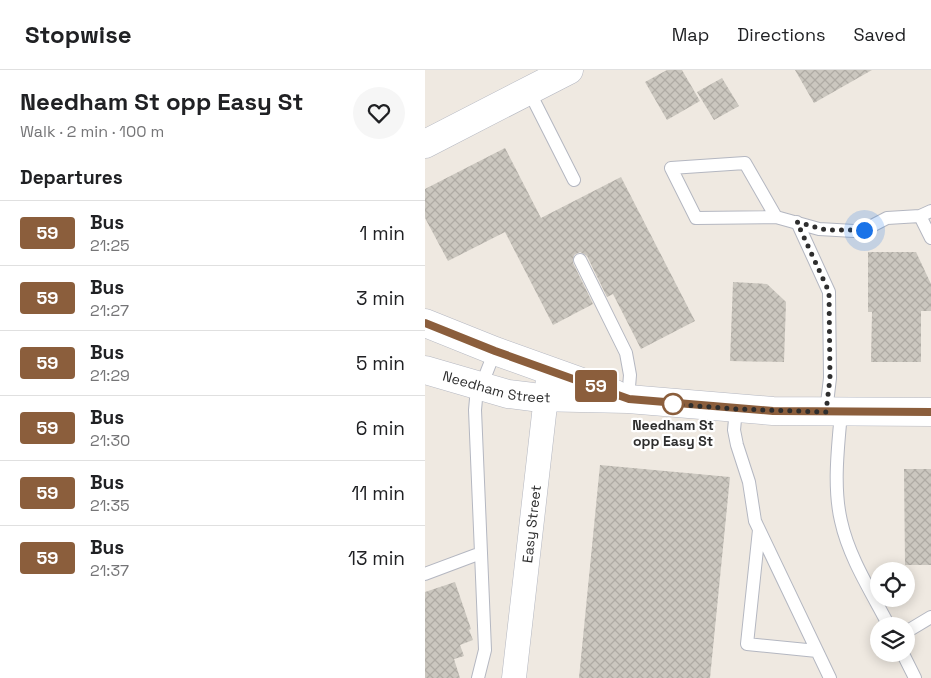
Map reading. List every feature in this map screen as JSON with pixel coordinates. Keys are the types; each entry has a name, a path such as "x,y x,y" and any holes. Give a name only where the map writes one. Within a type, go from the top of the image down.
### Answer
{"main road":[{"path":"425,144 569,70"},
{"name":"Needham Street","path":"425,323 495,351 629,399"},
{"name":"Needham Street","path":"425,370 482,387 521,396 629,399 736,409 833,413 931,412"}],"street":[{"name":"Easy Street","path":"514,678 549,369"}],"lane":[{"path":"529,91 574,180"},
{"path":"776,217 745,163 671,168 696,218 776,217 819,229 854,231 864,230 887,218 925,214 931,238"},
{"path":"797,222 829,292 830,378 841,522 852,552 884,617"},
{"path":"579,260 626,353 630,376 629,399"},
{"path":"478,678 485,650 475,419 476,398 495,351"},
{"path":"736,409 734,430 749,482 753,512 759,530 829,677"},
{"path":"759,530 747,644 817,651"},
{"path":"425,574 481,553"},
{"path":"915,627 931,617"},
{"path":"907,662 915,678"}],"building":[{"path":"667,70 682,70 700,101 667,120 645,82"},
{"path":"795,70 872,70 814,103"},
{"path":"722,78 739,106 714,120 697,92"},
{"path":"505,148 541,218 621,177 695,321 641,349 613,294 607,297 587,256 580,252 574,255 573,263 593,304 553,325 505,232 448,261 425,218 425,189"},
{"path":"868,252 916,252 931,284 931,311 921,311 921,362 871,362 872,312 868,312"},
{"path":"733,282 767,284 786,302 784,362 730,361"},
{"path":"600,465 730,477 710,678 579,678"},
{"path":"904,469 931,469 931,565 915,565 915,562 905,562"},
{"path":"455,582 473,640 460,645 464,656 454,659 460,678 425,678 425,592"}],"bus line":[{"name":"59","path":"425,323 495,351 629,399 773,411 841,413 931,412"}],"place":[{"name":"Needham St opp Easy St","path":"673,404"}],"route":[{"path":"673,404 773,411 826,412 830,378 830,298 822,273 797,222 826,230 864,230"}]}
